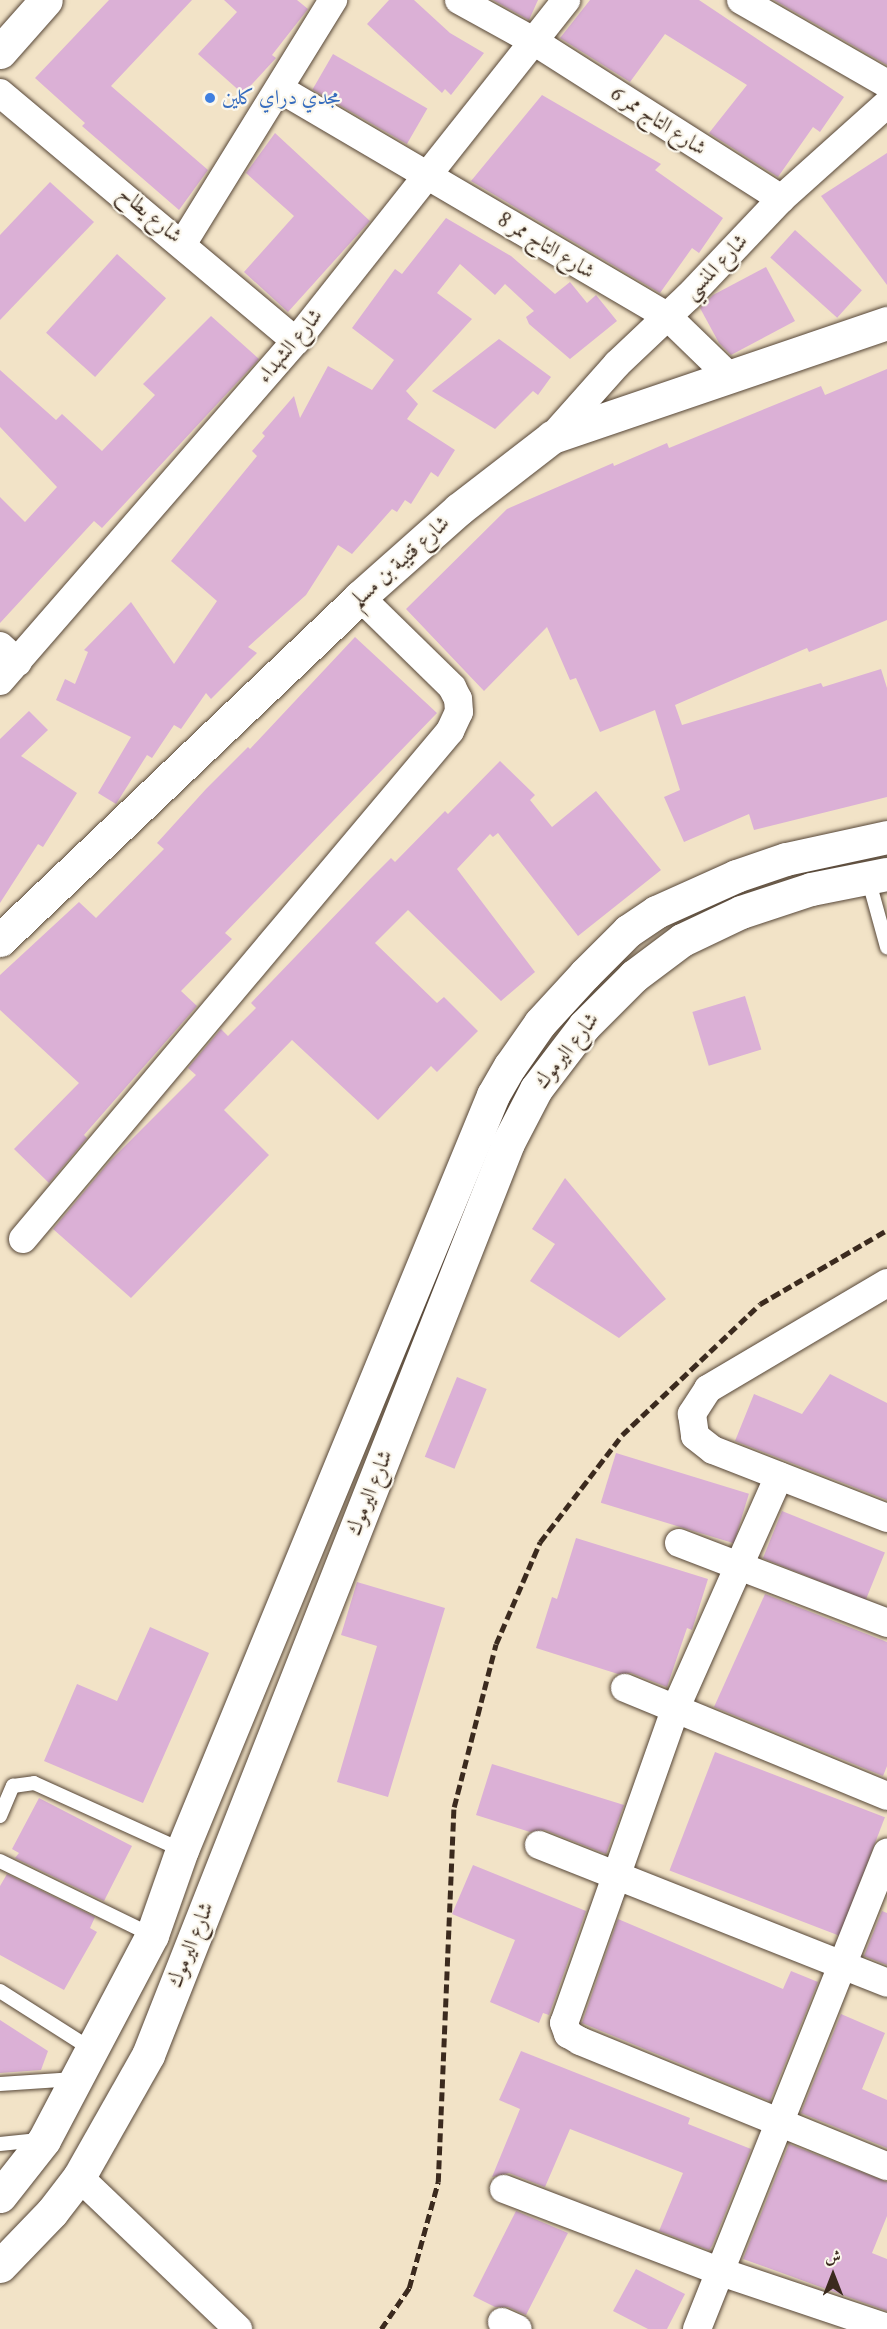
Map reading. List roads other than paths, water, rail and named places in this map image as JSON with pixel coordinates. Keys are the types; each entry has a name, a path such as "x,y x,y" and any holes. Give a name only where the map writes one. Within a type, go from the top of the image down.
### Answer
{"main road":[{"path":"0,52 46,0"},
{"name":"شارع قتيبة بن مسلم","path":"0,940 360,597 459,509 552,437 887,322"},
{"name":"شارع اليرموك","path":"0,2196 44,2140 152,1935 182,1850 493,1095 510,1066 540,1023 585,974 628,931 656,912 736,876 786,860 887,837"},
{"name":"شارع اليرموك","path":"0,2266 52,2212 79,2177 148,2055 504,1154 536,1089 584,1026 634,976 682,940 741,912 811,889 878,876"}],"street":[{"path":"183,243 280,90 333,0"},
{"name":"شارع التاج ممر 6","path":"459,0 535,42 781,199"},
{"name":"شارع الشهداء","path":"6,663 296,341 425,175 535,42 566,0"},
{"path":"741,0 887,84"},
{"name":"شارع التاج ممر 8","path":"280,90 667,316 730,377"},
{"name":"شارع يطاح","path":"0,93 183,243 296,341"},
{"name":"شارع المنسي","path":"552,437 617,364 781,199 887,104"},
{"path":"23,1239 450,731 459,712 458,699 452,687 360,597"},
{"path":"887,1283 708,1389 692,1414 695,1436 713,1450 887,1518"},
{"path":"779,1476 675,1710 577,1981 564,2024 568,2034 887,2166"},
{"path":"679,1543 887,1623"},
{"path":"625,1688 887,1796"},
{"path":"539,1845 887,1983"},
{"path":"697,2329 840,1965 887,1853"},
{"path":"79,2177 238,2329"},
{"path":"504,2189 721,2272 887,2328"}],"lane":[{"path":"878,876 887,947"},
{"path":"0,1816 13,1786 34,1783 182,1850"},
{"path":"0,1861 152,1935"},
{"path":"0,1991 86,2064"},
{"path":"0,2084 86,2064"},
{"path":"0,2144 44,2140"}],"railway":[{"path":"381,2329 409,2288 438,2182 454,1807 496,1644 540,1542 622,1435 760,1304 887,1230"}],"place":[{"name":"مجدي دراي كلين","path":"210,98"}]}
